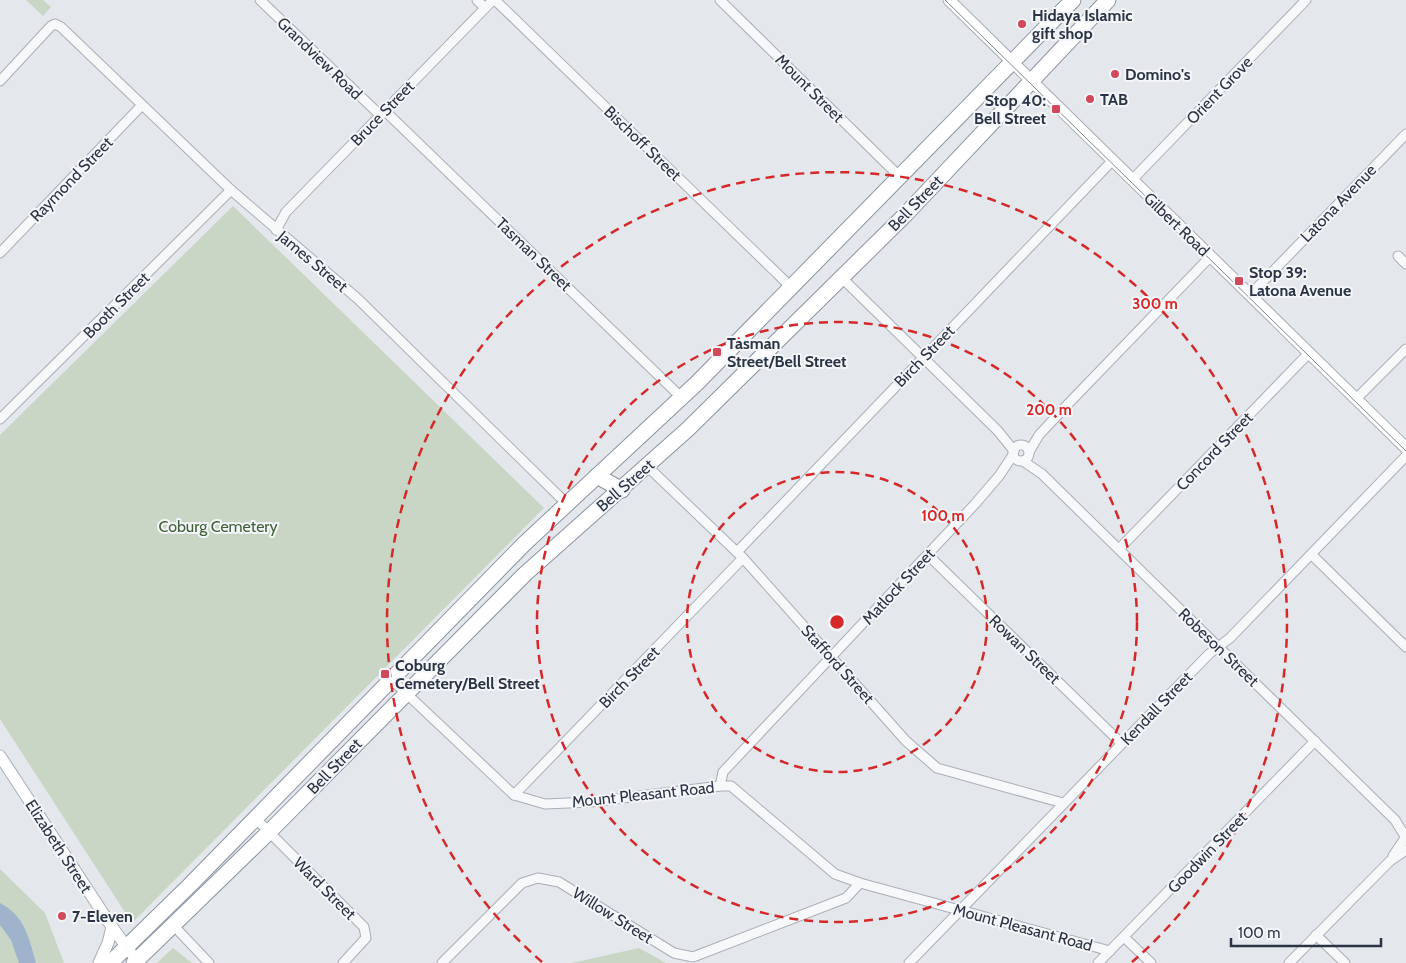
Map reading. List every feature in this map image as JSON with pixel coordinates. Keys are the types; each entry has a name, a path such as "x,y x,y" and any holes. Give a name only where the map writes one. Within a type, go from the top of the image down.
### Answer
{"highway":[{"name":"Bell Street","path":"110,963 567,504 682,398 1073,0"},
{"name":"Bell Street","path":"136,962 269,832 405,692 525,574 622,490 905,214 1108,0"},
{"path":"596,476 622,490"}],"street":[{"name":"Grandview Road","path":"260,0 383,113"},
{"path":"477,0 485,8"},
{"name":"Bruce Street","path":"276,230 286,212 494,0"},
{"name":"Bischoff Street","path":"494,0 791,287"},
{"name":"Mount Street","path":"720,0 900,177"},
{"name":"Gilbert Road","path":"949,0 1406,448"},
{"name":"Orient Grove","path":"1132,180 1306,0"},
{"name":"James Street","path":"0,81 51,26 55,24 61,27 231,190 358,299 567,504"},
{"name":"Raymond Street","path":"0,252 142,105"},
{"name":"Tasman Street","path":"383,113 682,398"},
{"name":"Latona Avenue","path":"1250,295 1406,134"},
{"name":"Birch Street","path":"514,795 923,357 1112,161"},
{"name":"Booth Street","path":"0,419 231,190"},
{"path":"1398,256 1406,264"},
{"name":"Matlock Street","path":"720,786 723,772 928,555 999,476 1210,257"},
{"name":"Robeson Street","path":"841,277 1396,820 1406,826"},
{"path":"1356,399 1406,349"},
{"name":"Concord Street","path":"1119,549 1309,353"},
{"name":"Kendall Street","path":"908,963 1209,654 1230,638 1312,555 1406,456"},
{"name":"Stafford Street","path":"647,466 740,555 906,741 937,768 1063,803"},
{"name":"Rowan Street","path":"928,555 1121,743"},
{"path":"1312,555 1406,647"},
{"name":"Mount Pleasant Road","path":"392,679 514,795 545,804 591,802 731,786 835,874 860,883 1110,951"},
{"name":"Goodwin Street","path":"1098,963 1315,741"},
{"name":"Elizabeth Street","path":"0,756 136,962"},
{"name":"Ward Street","path":"255,818 364,927 366,938 343,963"},
{"name":"Robeson Street","path":"1396,820 1405,837"},
{"path":"1390,861 1405,837"},
{"path":"1289,963 1390,861 1406,850"},
{"name":"Willow Street","path":"442,963 522,883 538,878 559,882 674,953 693,957 846,898 860,883"},
{"path":"174,926 209,963"},
{"path":"99,963 108,943 112,927"},
{"path":"1316,935 1345,963"},
{"path":"1124,937 1151,963"}],"green space":[{"path":"26,0 43,0 51,7 43,16"},
{"name":"Coburg Cemetery","path":"233,206 544,508 132,923 0,719 0,435"},
{"path":"0,869 45,913 64,963 0,963"},
{"path":"173,948 192,963 157,963"},
{"path":"639,948 666,963 572,963"}],"water":[{"path":"0,903 21,921 28,936 36,963 19,963 11,940 0,925"}],"tram line":[{"path":"945,0 1406,451"}],"place":[{"name":"Hidaya Islamic gift shop","path":"1022,24"},
{"name":"Domino's","path":"1115,74"},
{"name":"TAB","path":"1090,99"},
{"name":"Stop 40: Bell Street","path":"1056,109"},
{"name":"Stop 39: Latona Avenue","path":"1239,281"},
{"name":"Tasman Street/Bell Street","path":"717,352"},
{"name":"Coburg Cemetery/Bell Street","path":"385,674"},
{"name":"7-Eleven","path":"62,916"}]}
